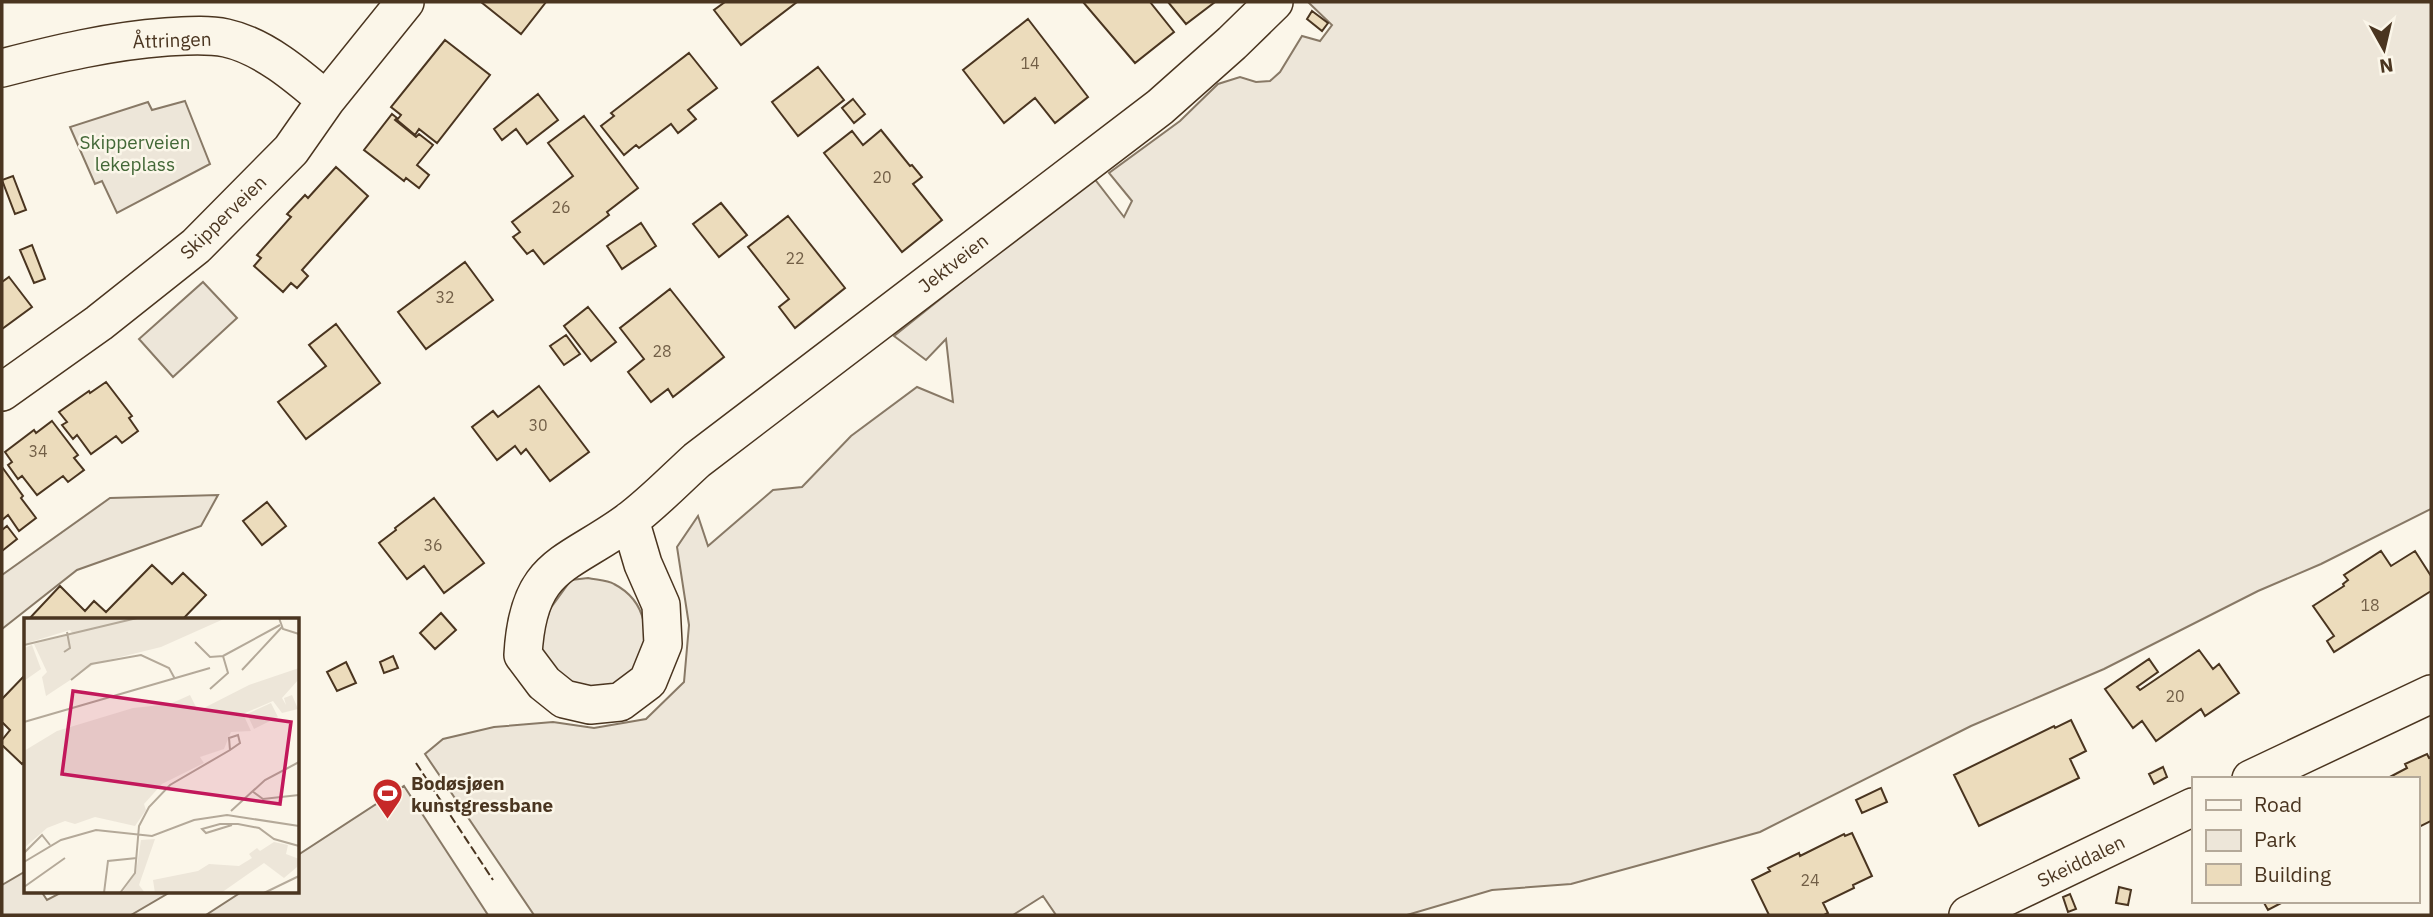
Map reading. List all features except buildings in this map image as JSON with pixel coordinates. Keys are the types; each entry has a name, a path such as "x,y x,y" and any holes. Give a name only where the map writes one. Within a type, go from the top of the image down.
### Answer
{"street":[{"name":"Skipperveien","path":"2,392 99,324 196,246 290,150 326,100 405,2"},
{"name":"Jektveien","path":"629,520 643,564 661,605 663,644 648,681 620,702 590,705 565,699 544,683 523,655 524,627 530,607 545,579 558,565 629,520 697,460 1160,107 1233,43 1273,2"},
{"name":"Åttringen","path":"2,68 77,48 136,39 193,35 227,38 264,54 297,75 326,100"},
{"path":"2255,777 2431,694"},
{"name":"Skeiddalen","path":"1968,915 2192,807"}],"green space":[{"path":"1308,2 2431,2 2431,509 2321,564 2258,591 2104,669 1971,726 1760,832 1571,884 1492,890 1407,915 1056,915 1043,896 1013,915 534,915 425,754 443,739 494,727 553,722 594,728 646,719 684,682 689,625 677,547 698,516 708,546 773,490 802,487 851,436 917,387 953,402 946,339 926,360 894,336 1093,177 1124,217 1132,201 1109,173 1180,121 1218,84 1240,77 1256,82 1270,81 1280,72 1302,36 1320,41 1332,25"},
{"name":"Skipperveien lekeplass","path":"185,101 210,164 117,213 102,181 95,184 70,127 148,102 152,110"},
{"path":"203,282 237,318 173,377 139,339"},
{"path":"218,495 201,526 77,570 2,629 2,575 110,498"},
{"path":"588,578 611,583 625,591 634,600 644,622 641,657 627,677 609,689 572,686 546,661 539,643 550,609 571,580"},
{"name":"Bodøsjøen kunstgressbane","path":"404,786 488,915 206,915 241,892 299,892 299,854"},
{"path":"24,872 24,892 42,892 47,900 62,892 170,892 131,915 2,915 2,885"}],"fence":[{"path":"416,763 493,880"}],"place":[{"name":"Bodøsjøen kunstgressbane","path":"388,821"}]}
